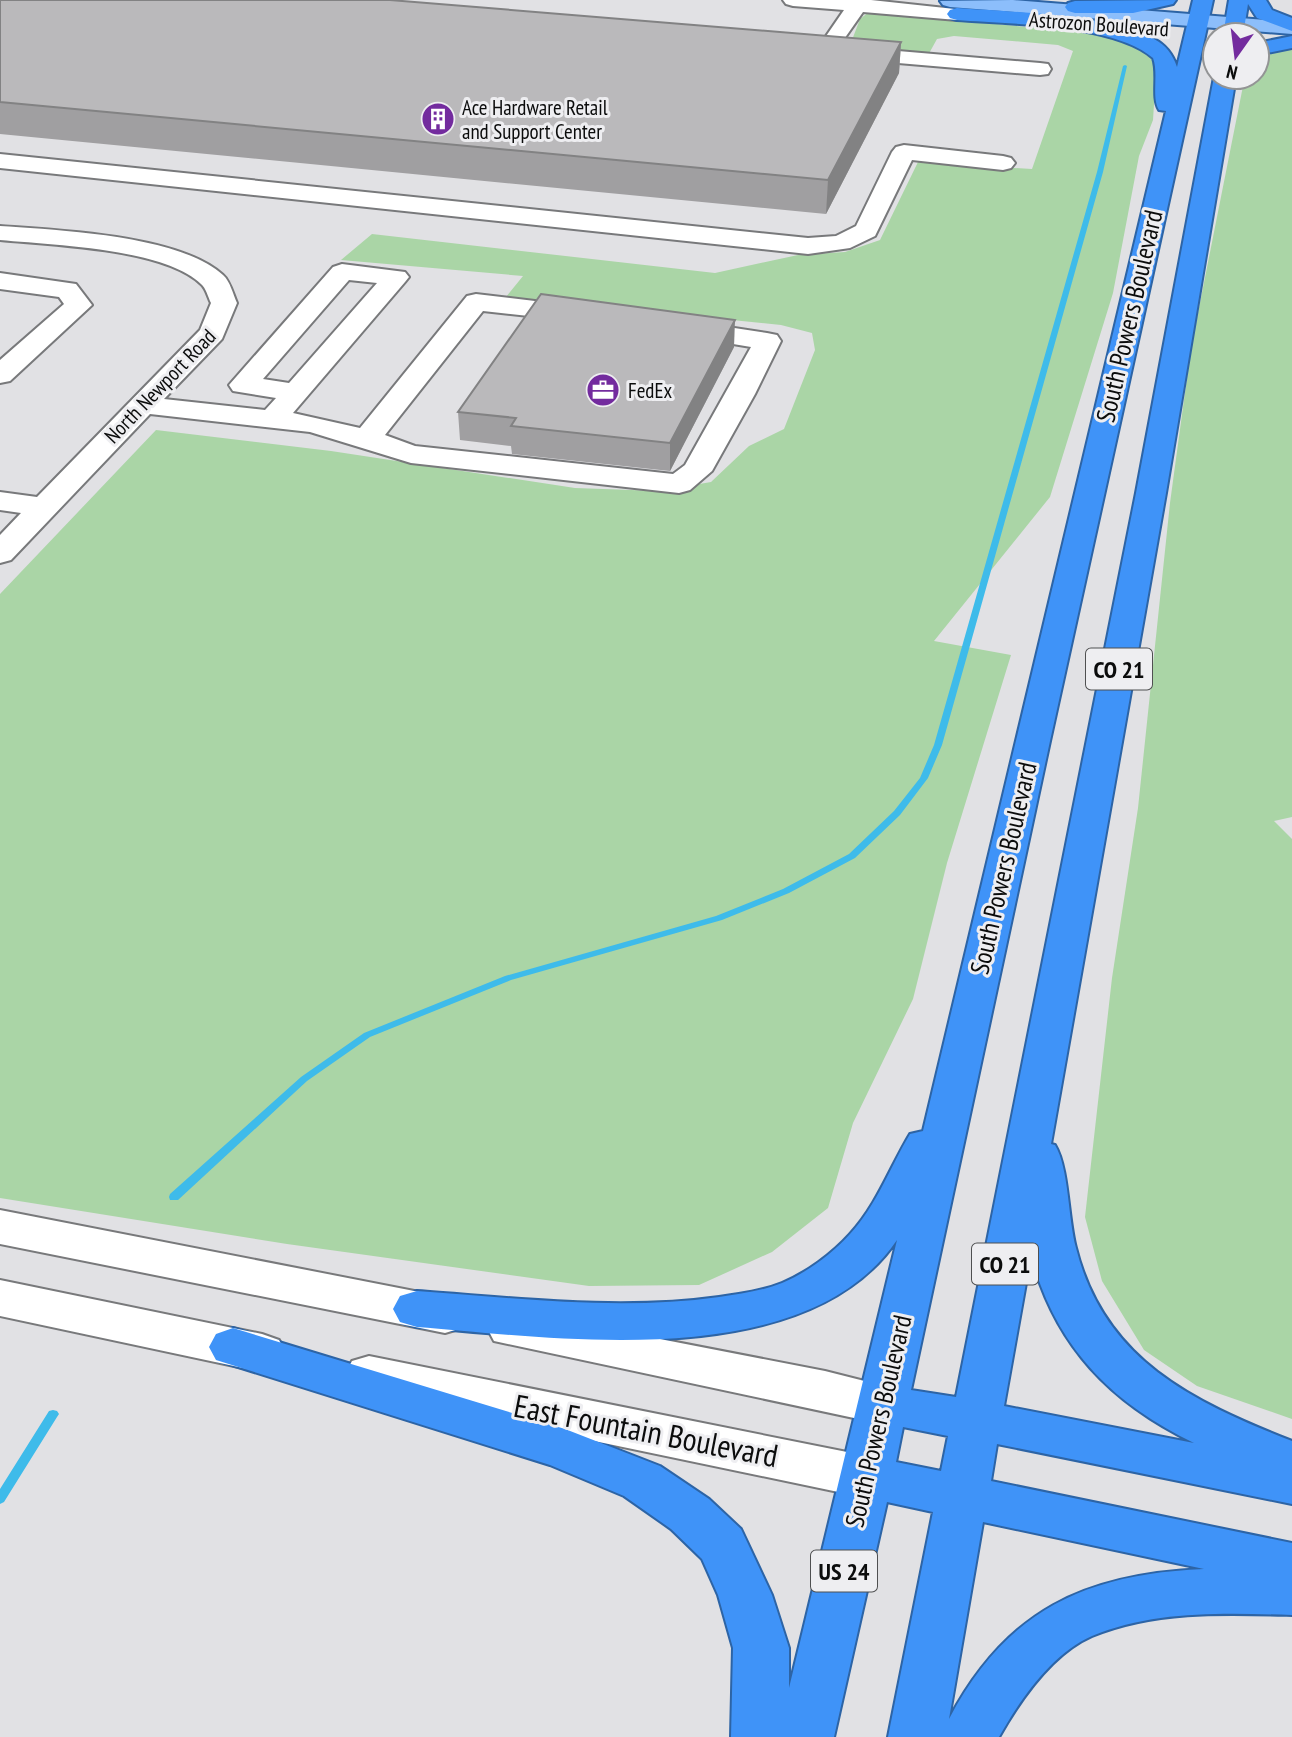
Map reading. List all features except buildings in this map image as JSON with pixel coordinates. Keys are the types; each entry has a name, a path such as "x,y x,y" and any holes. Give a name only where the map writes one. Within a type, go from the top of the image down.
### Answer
{"highway":[{"path":"985,4 1109,8 1144,6 1166,0"},
{"path":"1236,21 1239,0"},
{"path":"1256,0 1264,14 1292,27"},
{"path":"947,5 1093,28 1138,38 1152,46 1161,54 1166,66 1165,162"},
{"name":"South Powers Boulevard","path":"805,1737 867,1477 951,1096 1199,17"},
{"path":"1271,46 1292,41"},
{"name":"South Powers Boulevard","path":"917,1737 975,1420 1086,852 1223,91"},
{"path":"1199,229 1236,91"},
{"path":"416,1309 530,1317 662,1319 723,1316 791,1300 835,1274 866,1246 895,1207 951,1096"},
{"path":"1035,1108 1043,1210 1063,1282 1086,1331 1103,1353 1129,1377 1167,1403 1257,1449 1292,1463"},
{"path":"233,1348 565,1449 642,1481 690,1514 722,1545 745,1595 761,1648 760,1737"},
{"path":"882,1404 1292,1483"},
{"name":"East Fountain Boulevard","path":"867,1477 1292,1565"},
{"path":"969,1737 998,1688 1035,1647 1069,1621 1138,1598 1204,1591 1292,1592"}],"main road":[{"name":"Astrozon Boulevard","path":"947,5 985,4 1199,17"},
{"name":"Astrozon Boulevard","path":"947,5 1199,17"},
{"name":"Astrozon Boulevard","path":"1271,29 1292,27"},
{"path":"1271,38 1292,41"}],"street":[{"name":"Astrozon Boulevard","path":"793,0 947,5"},
{"path":"859,3 825,41 835,47 863,54 1040,69"},
{"path":"0,162 808,246 841,243 866,231 904,152 1003,163"},
{"name":"North Newport Road","path":"0,233 142,249 186,262 215,279 225,301 220,323 0,553"},
{"path":"272,420 396,277 342,272 243,385 295,392"},
{"path":"0,281 67,290 79,305 0,375"},
{"path":"367,439 476,302 615,318"},
{"path":"143,405 312,425 411,454 679,484 697,471 741,394 767,341 657,324"},
{"path":"0,501 45,507"},
{"path":"0,1227 825,1390 882,1404"},
{"name":"East Fountain Boulevard","path":"0,1298 867,1477"}],"green space":[{"path":"869,12 1121,38 1150,54 1156,72 1153,120 1139,156 1113,293 1050,497 934,641 1011,655 947,863 913,999 853,1123 828,1208 772,1252 699,1285 589,1286 287,1244 0,1198 0,594 156,430 331,451 575,488 659,491 711,482 749,446 784,429 815,350 812,333 781,325 506,297 523,276 341,260 372,234 715,273 798,255 845,252 880,240 918,162 1032,169 1073,51 1058,45 954,36 937,39 927,57 885,52 852,40 860,19"},
{"path":"1292,48 1292,817 1274,821 1292,839 1292,1419 1197,1386 1144,1350 1102,1281 1085,1217 1112,978 1138,808 1170,503 1191,348 1242,91 1271,91 1271,51"}],"waterway":[{"path":"174,1197 304,1079 367,1035 508,978 719,918 786,891 852,856 897,813 924,778 938,745 1100,172 1125,66"},
{"path":"0,1499 53,1414"}],"place":[{"name":"Ace Hardware Retail and Support Center","path":"438,119"},
{"name":"FedEx","path":"603,390"}]}
